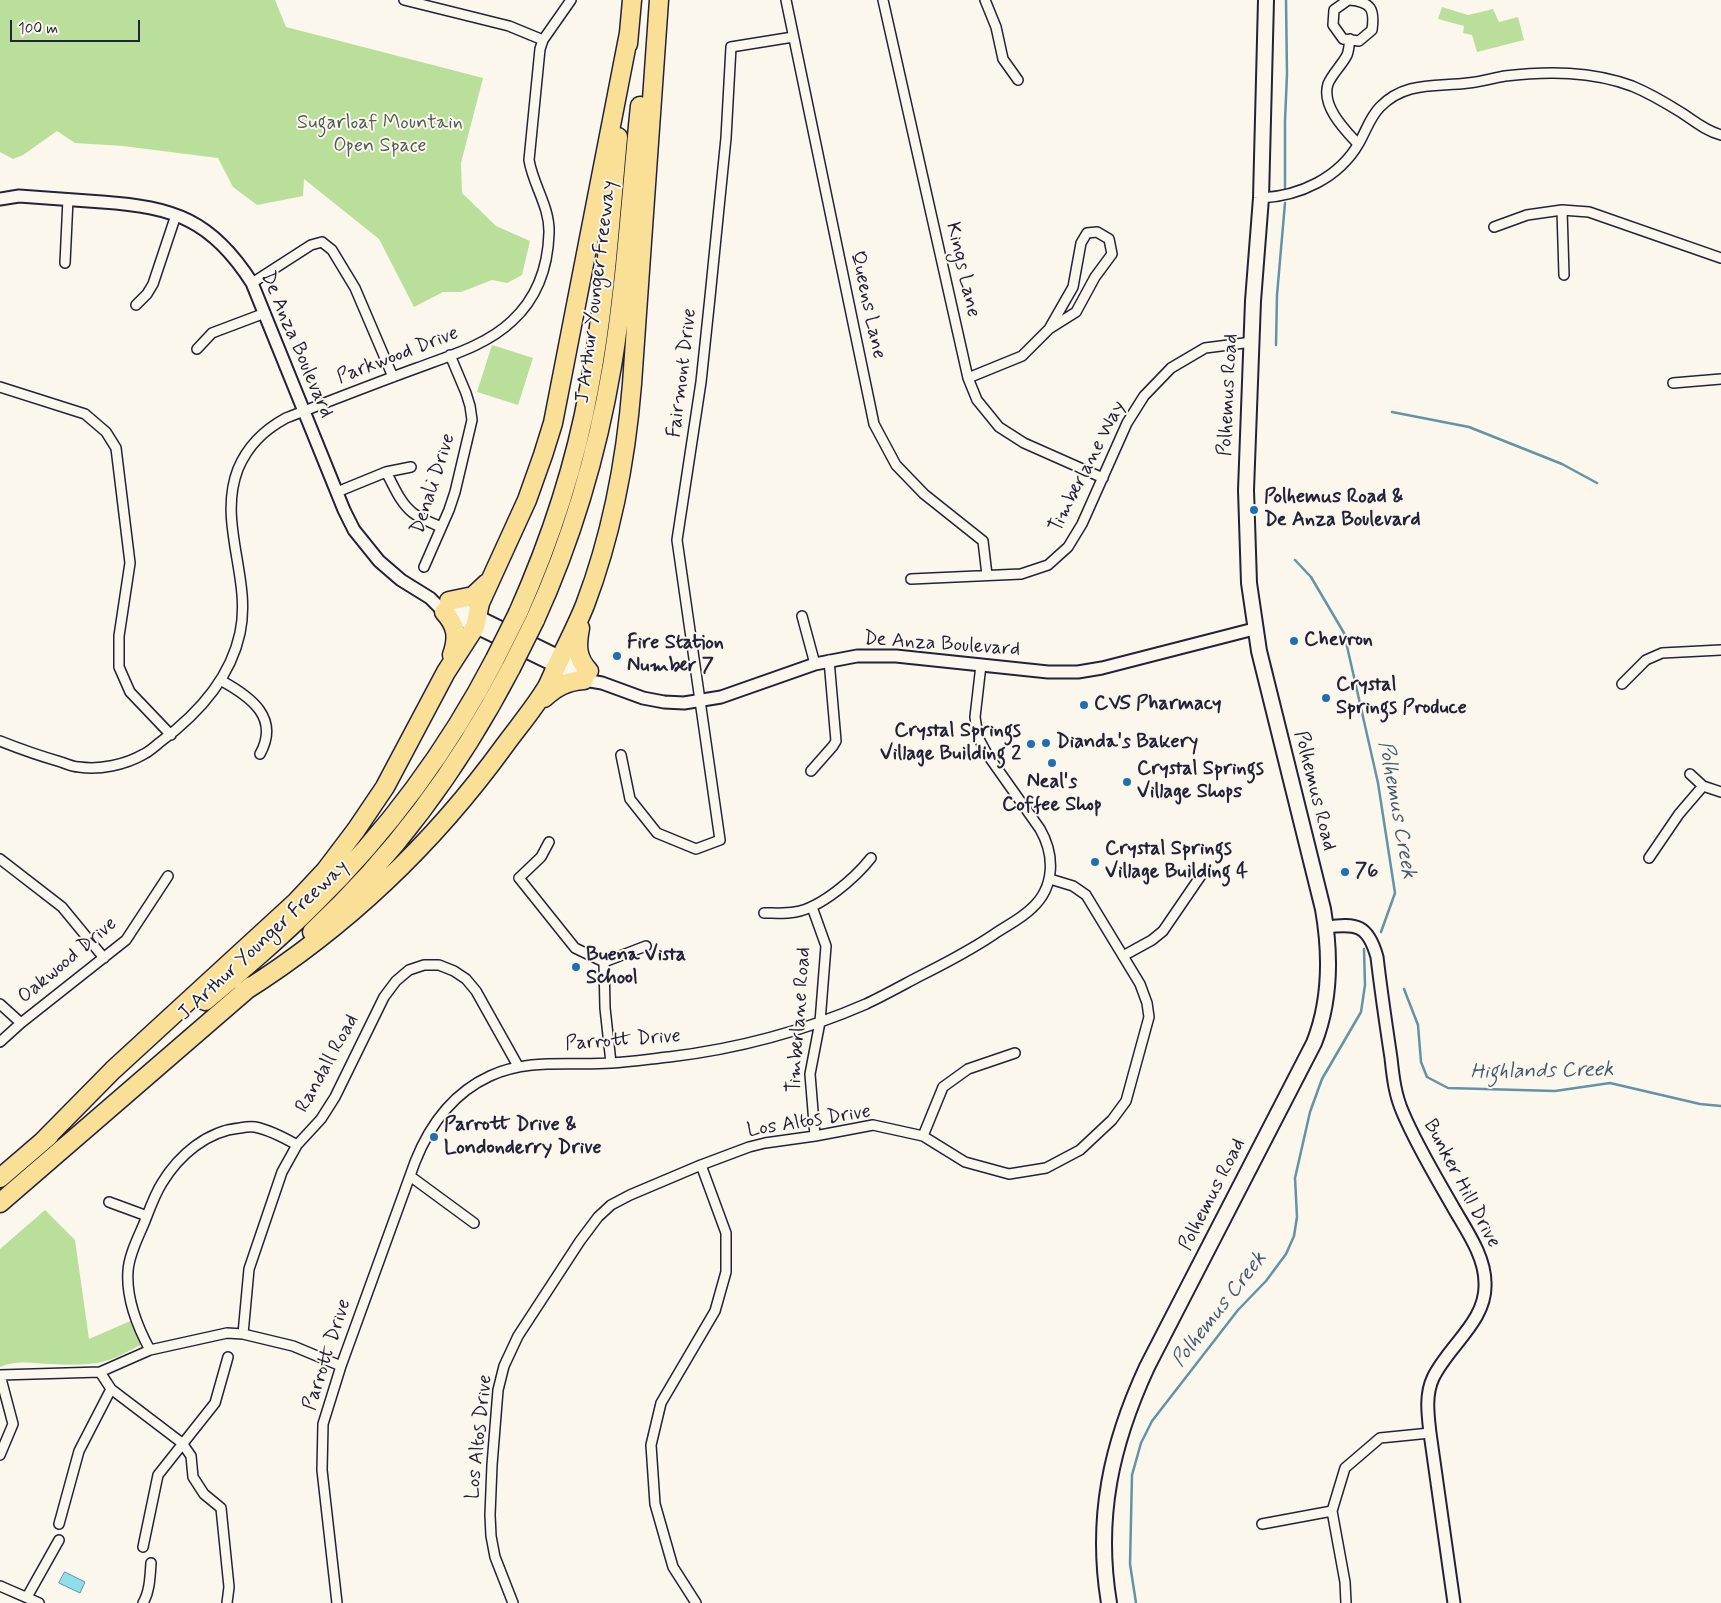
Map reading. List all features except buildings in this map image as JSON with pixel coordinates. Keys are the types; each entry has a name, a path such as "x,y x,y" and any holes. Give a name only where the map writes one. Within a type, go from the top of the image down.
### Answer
{"highway":[{"name":"J Arthur Younger Freeway","path":"0,1178 284,932 351,866 388,823 428,770 464,715 495,659 518,613 556,518 577,446 589,390 602,306 632,0"},
{"name":"J Arthur Younger Freeway","path":"0,1202 244,992 314,930 354,889 428,802 485,715 511,668 535,620 561,557 582,494 597,439 609,383 619,317 650,0"},
{"path":"532,708 561,685 592,678 581,661 578,650 578,636 585,605 608,534 622,471 627,434 659,0"},
{"path":"41,1143 113,1070 278,919 324,871 356,830 382,792 446,672 476,621 480,603 522,514 538,471 557,405 629,33"},
{"path":"446,672 454,649 456,634 447,607 476,594 494,573"},
{"path":"244,992 312,945 360,906 428,839 462,800 546,689 585,605"}],"main road":[{"name":"Polhemus Road","path":"1109,1603 1104,1552 1105,1510 1112,1462 1121,1430 1147,1367 1314,1043 1324,1014 1328,981 1329,964 1326,927 1254,629 1249,583 1246,468 1255,257 1261,198 1266,0"}],"street":[{"path":"404,0 509,26 543,40"},
{"name":"Parkwood Drive","path":"0,741 35,755 78,767 110,767 144,755 171,735 202,706 222,681 240,633 243,593 231,507 236,476 242,460 250,447 273,425 303,411 450,355 496,334 512,322 532,297 543,272 548,252 548,220 531,170 529,151 537,70 543,40 571,0"},
{"name":"Queens Lane","path":"786,0 874,424 896,465 924,494 983,541 987,575"},
{"name":"Kings Lane","path":"883,0 968,378 977,400 999,427 1024,443 1103,478"},
{"path":"985,0 996,28 1003,59 1018,80"},
{"path":"1349,0 1366,3 1374,16 1372,30 1361,40 1350,40 1341,37 1332,25 1334,10 1349,0"},
{"name":"Fairmont Drive","path":"621,755 630,799 657,833 696,849 720,840 677,540 701,382 726,138 731,47 794,37"},
{"path":"1350,40 1348,53 1328,85 1328,97 1335,118 1358,144"},
{"path":"1261,198 1291,194 1325,178 1337,170 1358,144 1374,114 1380,107 1388,100 1417,86 1461,84 1528,74 1582,73 1624,84 1654,97 1707,129 1721,135"},
{"name":"De Anza Boulevard","path":"0,199 19,196 138,205 176,215 206,231 238,261 252,283 337,492 354,530 373,555 393,575 430,598 592,678 632,695 653,701 701,701 731,694 815,664 857,656 884,655 1063,673 1091,670 1254,629"},
{"path":"65,262 68,199"},
{"path":"1494,227 1527,215 1562,210 1590,212 1721,258"},
{"path":"1562,210 1564,275"},
{"path":"136,305 147,294 153,284 176,215"},
{"path":"968,378 1022,356 1050,329 1076,312 1095,277 1112,254 1109,238 1097,232 1087,233 1081,242 1073,287 1050,329"},
{"path":"252,283 311,245 322,242 332,250 355,288 393,377"},
{"path":"197,349 212,333 265,313"},
{"name":"Timberlane Way","path":"911,579 1021,574 1048,565 1068,547 1082,524 1126,423 1144,396 1171,368 1205,348 1252,342"},
{"name":"Denali Drive","path":"424,567 455,492 472,420 468,400 450,355"},
{"path":"1673,383 1721,379"},
{"path":"0,388 85,414 106,432 116,448 130,563 119,636 119,667 130,692 171,735"},
{"path":"337,492 386,472 411,467"},
{"path":"386,472 405,504 412,512 420,518 441,527"},
{"path":"802,616 815,664"},
{"path":"1622,684 1646,660 1662,653 1721,650"},
{"path":"810,770 836,741 829,660"},
{"name":"Parrott Drive","path":"337,1603 322,1470 323,1424 341,1366 410,1176 422,1144 433,1125 449,1104 468,1088 491,1075 518,1066 552,1063 611,1064 674,1056 744,1044 820,1022 866,1004 969,950 1032,908 1042,896 1050,879 1051,854 1045,837 987,754 978,736 975,717 981,665"},
{"path":"222,681 247,697 263,715 267,727 267,739 260,754"},
{"path":"1690,774 1703,786 1721,792"},
{"path":"1649,858 1679,814 1703,786"},
{"path":"550,842 541,857 520,878 574,948 604,962 646,946"},
{"path":"764,913 789,913 812,907 857,875 871,858"},
{"path":"0,859 62,907 104,958"},
{"path":"1123,956 1164,931 1202,874"},
{"name":"Oakwood Drive","path":"0,1042 126,940 168,876"},
{"name":"Los Altos Drive","path":"513,1603 495,1557 491,1536 490,1515 494,1431 498,1390 510,1352 518,1336 580,1241 598,1217 611,1205 701,1165 765,1143 873,1125 923,1136 965,1162 1009,1174 1046,1168 1080,1150 1112,1120 1126,1101 1149,1017 1147,1003 1140,984 1086,895 1073,886 1050,879"},
{"name":"Timberlane Road","path":"812,907 826,946 820,1022 810,1074 815,1136"},
{"name":"Bunker Hill Drive","path":"1326,927 1357,926 1373,942 1377,957 1396,1095 1412,1133 1471,1240 1484,1269 1486,1284 1484,1298 1477,1315 1433,1378 1428,1393 1427,1412 1454,1603"},
{"path":"604,962 605,1008 611,1064"},
{"name":"Randall Road","path":"243,1334 249,1269 282,1172 297,1145 321,1119 384,997 396,981 409,970 424,965 439,965 454,971 466,979 476,991 518,1066"},
{"path":"0,1004 21,1024"},
{"path":"923,1136 942,1087 968,1068 1015,1053"},
{"path":"150,1350 135,1320 128,1292 128,1270 133,1251 161,1183 193,1147 219,1132 234,1128 253,1127 274,1132 297,1145"},
{"path":"696,1603 673,1567 670,1558 655,1504 651,1445 661,1403 715,1311 726,1272 726,1233 701,1165"},
{"path":"410,1176 474,1224"},
{"path":"110,1202 147,1216"},
{"path":"0,1454 12,1424 0,1375 100,1372 150,1350 227,1333 243,1334 293,1346 341,1366"},
{"path":"143,1547 158,1475 215,1403 228,1357"},
{"path":"100,1372 111,1389 182,1443 191,1456 193,1477 204,1494 221,1508 230,1587 227,1603"},
{"path":"60,1524 79,1451 111,1389"},
{"path":"1346,1603 1345,1582 1332,1511 1346,1468 1380,1438 1430,1433"},
{"path":"1262,1524 1332,1511"},
{"path":"27,1597 58,1540"},
{"path":"143,1603 149,1587 151,1562"},
{"path":"0,1586 39,1603"}],"green space":[{"name":"Sugarloaf Mountain Open Space","path":"0,0 275,0 286,27 483,78 461,163 462,193 496,226 530,241 522,275 507,283 492,280 461,292 443,292 414,307 379,239 304,179 303,196 257,205 233,187 218,158 123,146 75,143 57,131 23,155 13,159 0,152"},
{"path":"1442,7 1468,15 1493,9 1499,22 1518,17 1524,40 1477,52 1472,35 1463,33 1464,26 1438,19"},
{"path":"492,345 533,358 518,405 477,392"},
{"path":"45,1210 75,1240 89,1339 135,1319 146,1342 104,1362 71,1365 13,1363 0,1367 0,1249"}],"water":[{"path":"65,1572 85,1582 80,1593 59,1583"}],"waterway":[{"path":"1285,188 1286,0"},
{"name":"Polhemus Creek","path":"1276,345 1277,295 1285,203"},
{"path":"1392,412 1469,427 1562,464 1597,483"},
{"name":"Polhemus Creek","path":"1295,560 1311,577 1344,633 1378,783 1395,893 1381,932"},
{"name":"Polhemus Creek","path":"1136,1603 1130,1564 1132,1475 1141,1443 1152,1421 1238,1310 1266,1281 1286,1254 1294,1236 1297,1217 1295,1178 1310,1112 1322,1079 1361,1012 1365,985 1364,949"},
{"name":"Highlands Creek","path":"1404,989 1418,1025 1421,1062 1427,1077 1448,1088 1555,1091 1610,1083 1700,1104 1721,1106"}],"place":[{"name":"Polhemus Road & De Anza Boulevard","path":"1254,510"},
{"name":"Chevron","path":"1294,641"},
{"name":"Fire Station Number 7","path":"617,656"},
{"name":"Crystal Springs Produce","path":"1326,698"},
{"name":"CVS Pharmacy","path":"1084,705"},
{"name":"Dianda's Bakery","path":"1046,743"},
{"name":"Crystal Springs Village Building 2","path":"1031,744"},
{"name":"Neal's Coffee Shop","path":"1052,763"},
{"name":"Crystal Springs Village Shops","path":"1127,782"},
{"name":"Crystal Springs Village Building 4","path":"1095,862"},
{"name":"76","path":"1345,872"},
{"name":"Buena Vista School","path":"576,967"},
{"name":"Parrott Drive & Londonderry Drive","path":"434,1137"}]}
